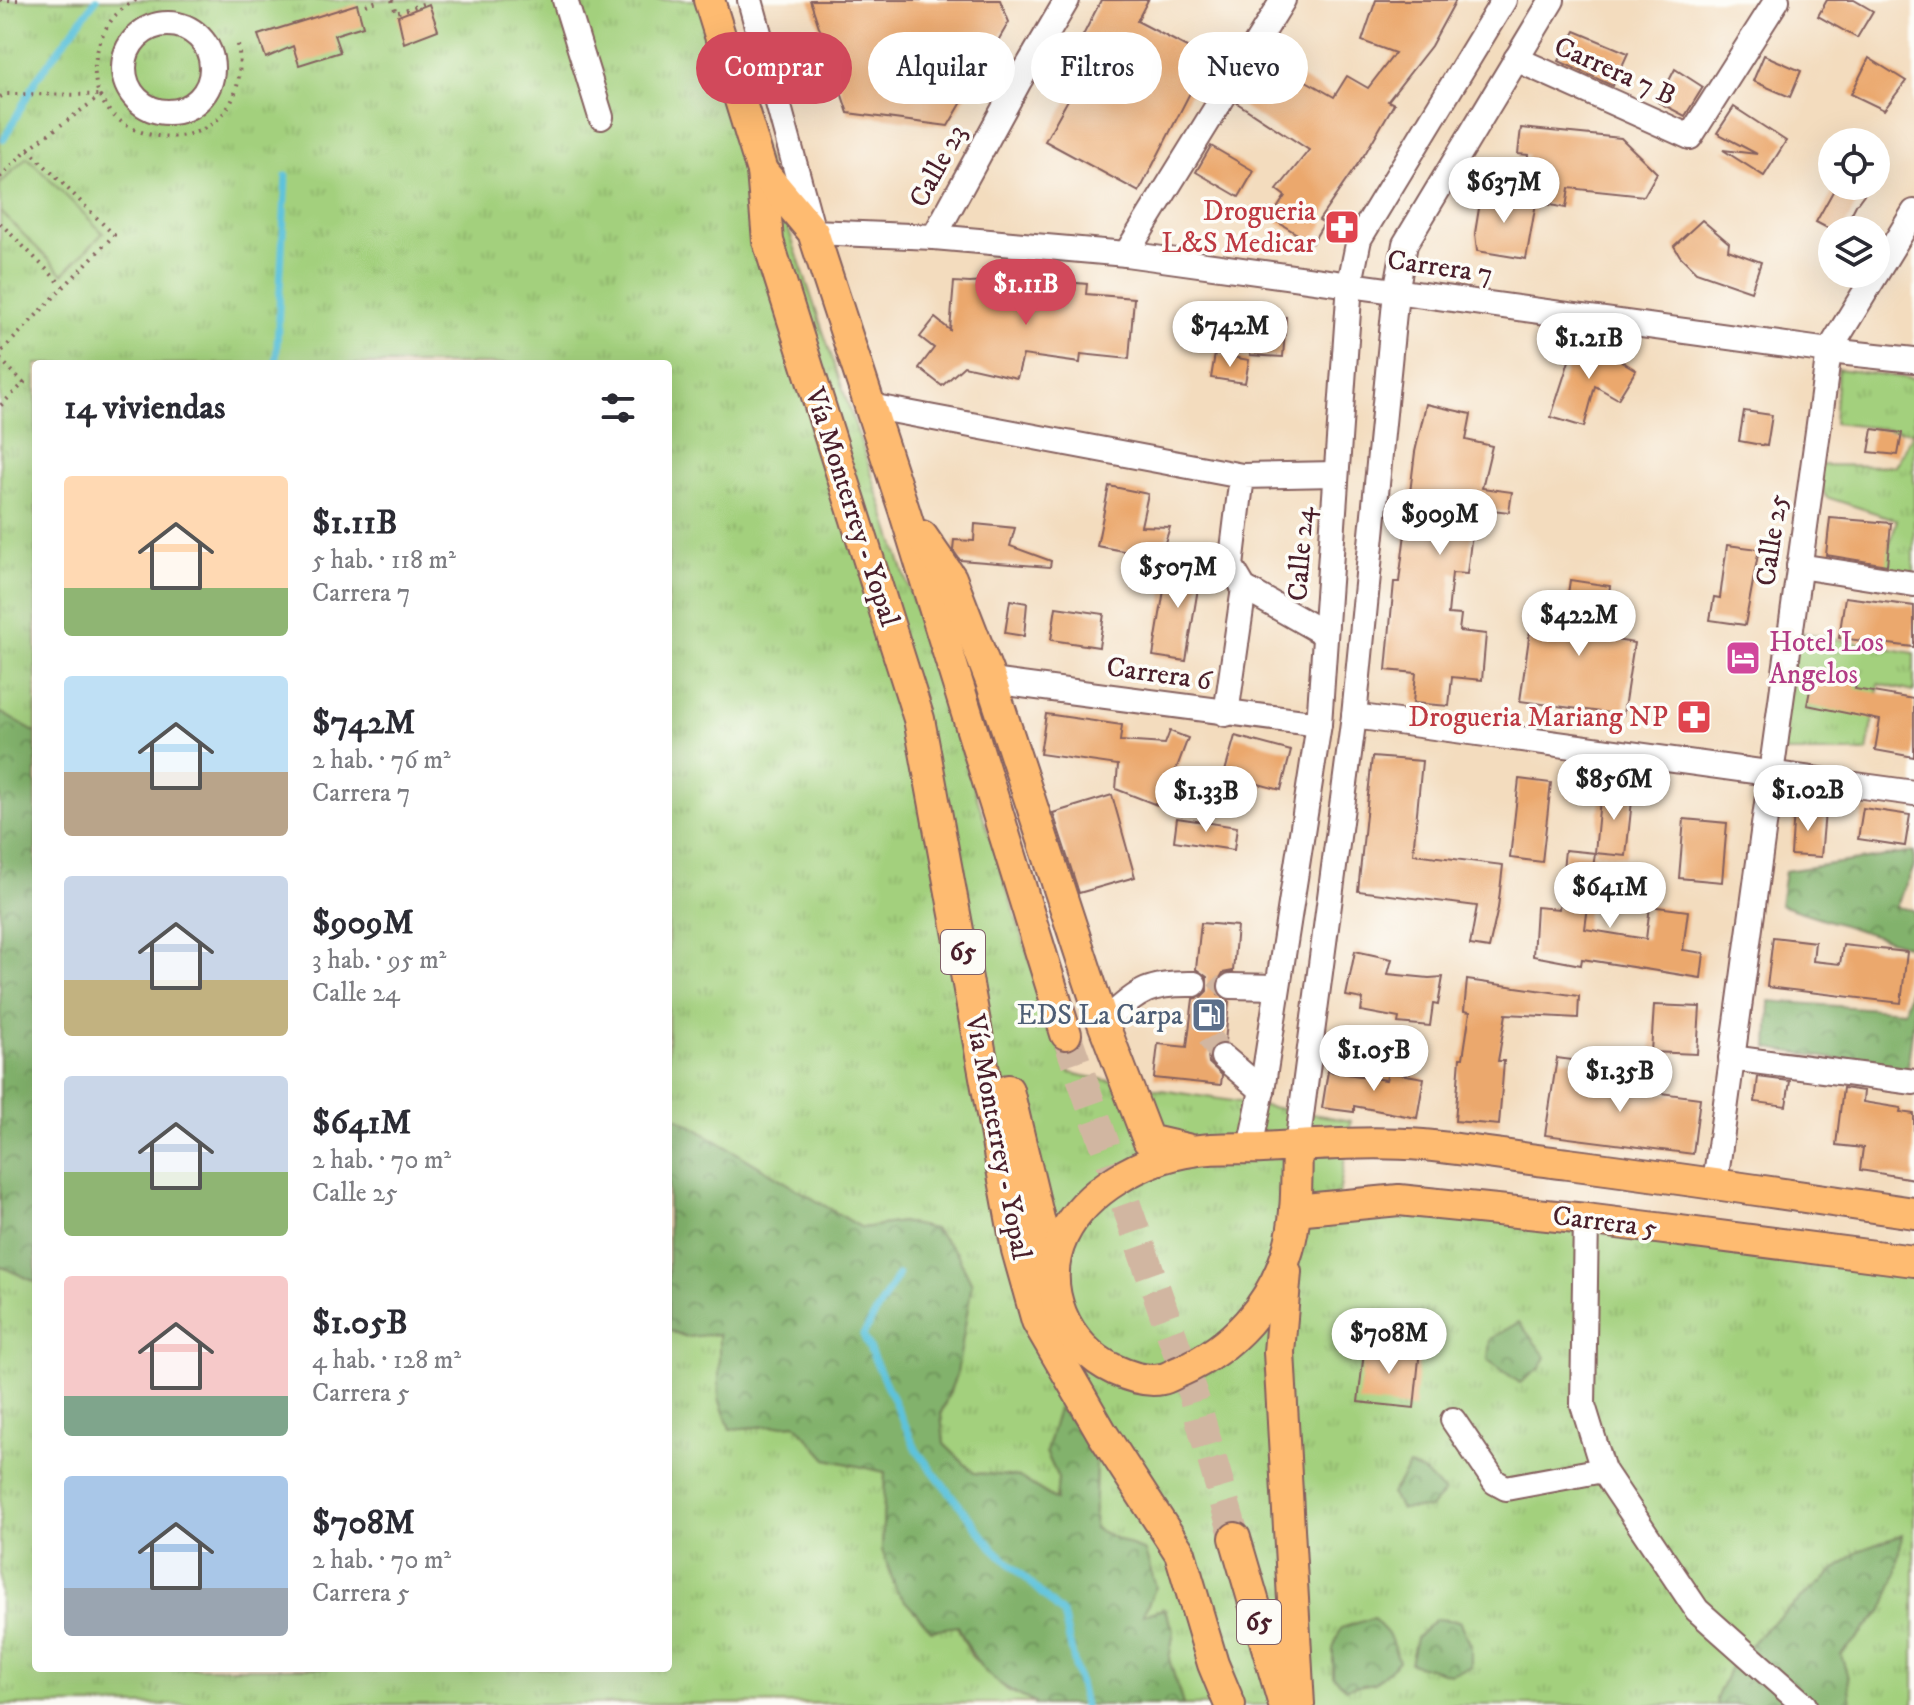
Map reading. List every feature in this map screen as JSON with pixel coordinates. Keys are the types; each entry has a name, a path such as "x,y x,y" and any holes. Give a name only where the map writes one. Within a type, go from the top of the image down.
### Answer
{"main road":[{"name":"65","path":"709,0 762,171"},
{"name":"Vía Monterrey - Yopal","path":"762,171 813,232 904,510 1066,1034"},
{"name":"Vía Monterrey - Yopal","path":"762,171 768,241 919,719 1017,1250 1037,1321 1102,1433 1180,1553 1213,1664 1230,1705"},
{"path":"904,510 951,578 991,681 1103,1023 1148,1140 1193,1151"},
{"path":"919,719 1059,1312 1180,1553"},
{"name":"Carrera 5","path":"1297,1146 1420,1145 1715,1183 1914,1213"},
{"path":"1053,1280 1058,1248 1072,1219 1098,1194 1127,1174 1159,1160 1193,1151 1297,1146 1295,1210 1279,1352 1299,1705"},
{"name":"Carrera 5","path":"1295,1210 1399,1200 1586,1219 1914,1261"},
{"path":"1076,1342 1100,1363 1129,1376 1161,1380 1204,1361 1242,1331 1270,1293 1289,1249"},
{"name":"65","path":"1235,1538 1284,1705"}],"street":[{"path":"565,0 601,117"},
{"path":"750,0 813,232"},
{"name":"Calle 23","path":"934,237 1067,0"},
{"path":"1126,254 1283,0"},
{"name":"Calle 24","path":"1250,1148 1262,1090 1319,724 1350,283 1359,239 1504,0"},
{"path":"1297,1146 1354,716 1396,292 1405,244 1552,0"},
{"name":"Carrera 7 B","path":"1516,59 1690,137 1777,0"},
{"name":"Calle 25","path":"1715,1183 1829,351 1914,212"},
{"name":"Carrera 7","path":"813,232 934,237 1126,254 1829,351 1914,360"},
{"path":"870,406 1242,476 1336,474"},
{"path":"1242,476 1231,566 1244,588 1325,634"},
{"path":"1799,566 1914,584"},
{"path":"1226,714 1244,588"},
{"name":"Carrera 6","path":"991,681 1319,724"},
{"path":"1354,716 1914,793"},
{"path":"1103,1023 1141,990 1166,983 1194,984"},
{"path":"1231,986 1277,987"},
{"path":"1223,1057 1262,1090"},
{"path":"1731,1058 1914,1082"},
{"path":"1586,1219 1583,1405 1603,1470 1697,1610 1804,1705"},
{"path":"1453,1420 1495,1482 1506,1488 1603,1470"}],"path":[{"path":"0,0 21,0"},
{"path":"136,0 110,21 100,37 95,60 96,81 110,110 129,127 149,136 178,138 203,129 218,119 235,92 241,60 237,39"},
{"path":"366,5 380,0"},
{"path":"392,0 396,13 428,2"},
{"path":"0,97 6,94 102,95"},
{"path":"0,177 28,149 102,95"},
{"path":"0,353 114,235 28,149"},
{"path":"0,223 63,286"},
{"path":"0,359 24,383 0,406"}],"green space":[{"path":"0,0 716,0 726,32 696,32 696,104 749,104 1053,1031 1070,1073 1351,1121 1336,1213 1400,1209 1914,1270 1914,1705 1183,1705 1169,1659 1174,1630 1164,1609 1142,1616 1094,1528 1096,1461 1076,1425 1046,1452 1058,1478 1057,1500 1019,1477 974,1473 944,1444 941,1413 957,1373 901,1222 862,1228 672,1114 672,360 32,360 32,731 0,712"},
{"path":"27,157 103,233 63,274 0,211 0,184"},
{"path":"1838,369 1914,379 1914,573 1882,568 1897,520 1826,497 1812,465 1896,466 1913,432 1834,423"},
{"path":"1799,632 1914,653 1914,692 1879,684 1867,752 1778,752"},
{"path":"0,712 32,731 32,1280 0,1266"},
{"path":"1914,852 1914,867 1896,907 1914,910 1914,948 1780,905 1785,871"},
{"path":"1914,971 1914,1017 1907,1071 1768,1048 1770,1001 1904,1011"},
{"path":"672,1114 862,1228 901,1222 934,1229 957,1253 972,1284 957,1373 941,1413 944,1444 974,1473 1019,1477 1056,1500 1058,1478 1046,1452 1058,1408 1076,1425 1096,1461 1094,1528 1145,1552 1156,1587 1143,1615 1164,1609 1174,1630 1169,1659 1183,1705 1034,1705 996,1681 979,1665 958,1626 931,1630 897,1592 882,1550 885,1472 827,1459 796,1424 730,1429 719,1398 719,1334 687,1337 672,1331"},
{"path":"0,1266 32,1280 32,1672 672,1672 672,1331 687,1337 719,1333 719,1398 730,1429 796,1424 827,1459 885,1472 882,1550 957,1626 971,1656 1007,1690 1036,1703 0,1705"},
{"path":"1519,1322 1546,1357 1540,1368 1520,1383 1488,1360 1490,1339"},
{"path":"1409,1466 1426,1474 1444,1493 1430,1508 1401,1509 1391,1494"},
{"path":"1902,1535 1896,1576 1883,1610 1841,1655 1848,1677 1851,1705 1717,1705 1716,1699 1731,1665 1765,1629 1858,1551"},
{"path":"1373,1618 1389,1635 1399,1661 1375,1683 1346,1688 1333,1676 1333,1649 1341,1628"},
{"path":"1436,1619 1459,1621 1471,1645 1471,1667 1450,1674 1410,1663 1416,1638"}],"building":[{"path":"810,0 1000,0 1009,22 1003,32 868,32 868,104 961,104 948,126 848,113 845,104 852,104 852,32 821,32"},
{"path":"1101,0 1148,0 1137,21 1158,32 1085,32"},
{"path":"1376,0 1456,0 1431,46 1388,101 1394,104 1366,152 1319,220 1324,223 1312,243 1271,218 1285,196 1277,190 1309,150 1239,104 1308,104 1308,82 1334,97 1347,76 1368,88 1395,53 1362,41"},
{"path":"1827,0 1854,0 1873,11 1857,38 1818,16"},
{"path":"357,4 363,26 334,35 340,52 299,65 293,46 266,58 258,35"},
{"path":"429,4 438,30 404,43 398,16"},
{"path":"1575,31 1628,53 1613,86 1559,61"},
{"path":"1162,34 1178,42 1178,104 1184,104 1139,192 1045,141 1066,104 1162,104"},
{"path":"1764,55 1801,71 1790,97 1753,81"},
{"path":"1869,58 1906,81 1884,110 1851,94"},
{"path":"1675,69 1703,87 1685,116 1658,102"},
{"path":"1734,107 1786,141 1764,176 1723,150 1757,154 1717,133"},
{"path":"1521,128 1621,138 1657,173 1644,196 1569,188 1566,208 1525,200 1528,155 1518,154"},
{"path":"1211,146 1254,171 1239,197 1196,172"},
{"path":"1482,190 1536,203 1526,259 1477,251 1475,233"},
{"path":"1828,200 1860,200 1850,216 1819,216"},
{"path":"1702,220 1729,243 1728,250 1761,262 1751,291 1696,272 1680,256 1674,246"},
{"path":"1032,279 1087,284 1086,294 1134,298 1129,359 1081,354 1080,363 1023,355 1017,378 964,366 942,386 919,368 934,348 920,337 935,318 950,330 954,282"},
{"path":"1184,307 1208,310 1204,335 1181,333"},
{"path":"1254,315 1286,317 1283,357 1250,355"},
{"path":"1576,339 1596,346 1636,370 1618,399 1595,386 1584,427 1551,417"},
{"path":"1215,354 1249,360 1245,383 1211,378"},
{"path":"1426,404 1471,414 1466,440 1492,446 1482,488 1512,492 1509,512 1475,508 1467,574 1452,573 1448,614 1461,615 1459,631 1486,634 1482,680 1452,677 1449,706 1413,703 1416,673 1386,670 1394,582 1399,582 1415,452"},
{"path":"1744,411 1772,415 1767,446 1739,441"},
{"path":"1873,429 1902,433 1898,455 1869,452"},
{"path":"1109,486 1148,494 1141,526 1170,527 1160,558 1097,546"},
{"path":"1830,518 1891,523 1887,565 1826,555"},
{"path":"975,524 1015,528 1010,546 1051,561 1050,567 960,560 953,550 954,540 974,541"},
{"path":"1727,545 1759,549 1745,625 1710,620 1714,597 1720,598"},
{"path":"1169,560 1202,564 1186,661 1153,656"},
{"path":"1570,580 1610,586 1603,638 1634,643 1623,715 1520,701 1530,631 1562,636"},
{"path":"1845,597 1914,606 1914,647 1839,638"},
{"path":"1010,600 1027,603 1024,636 1005,633"},
{"path":"1056,607 1104,614 1099,647 1051,640"},
{"path":"1814,670 1857,679 1855,689 1914,699 1914,757 1875,750 1880,720 1807,705"},
{"path":"1046,714 1122,725 1120,741 1165,744 1170,731 1188,738 1162,807 1116,789 1118,765 1040,754"},
{"path":"1235,736 1291,751 1281,790 1224,775"},
{"path":"1372,757 1422,761 1413,854 1503,865 1489,948 1470,945 1477,906 1358,891"},
{"path":"1568,776 1588,778 1587,798 1566,797"},
{"path":"1519,779 1551,783 1542,862 1510,858"},
{"path":"1601,788 1633,791 1626,856 1595,853"},
{"path":"1112,795 1135,877 1079,893 1053,813"},
{"path":"1863,808 1910,815 1905,846 1858,839"},
{"path":"1794,810 1825,812 1821,857 1791,855"},
{"path":"1177,818 1237,827 1234,850 1174,841"},
{"path":"1684,819 1727,823 1722,882 1679,878"},
{"path":"1565,850 1595,853 1585,929 1646,939 1650,906 1688,911 1683,950 1704,953 1701,978 1582,959 1581,965 1533,956 1536,907 1559,909"},
{"name":"EDS La Carpa","path":"1201,923 1237,926 1233,971 1223,973 1216,985 1218,994 1229,1001 1225,1042 1212,1047 1208,1055 1209,1063 1222,1075 1221,1085 1154,1078 1158,1044 1187,1047 1193,999 1207,991 1207,977 1196,969"},
{"path":"1773,937 1815,942 1813,961 1840,964 1843,945 1907,952 1901,1003 1767,987"},
{"path":"1355,951 1392,959 1388,974 1443,977 1438,1005 1433,1004 1430,1026 1398,1023 1399,1018 1361,1011 1363,999 1346,996"},
{"path":"1467,980 1579,996 1578,1018 1506,1014 1498,1061 1504,1061 1499,1125 1455,1121 1460,1058 1463,1058 1470,1012 1464,1011"},
{"path":"1654,1005 1700,1007 1697,1054 1651,1052"},
{"path":"1557,1058 1579,1061 1575,1082 1700,1098 1693,1154 1545,1135"},
{"path":"1328,1071 1386,1080 1388,1072 1424,1078 1417,1118 1354,1106 1354,1112 1322,1108"},
{"path":"1758,1077 1790,1081 1786,1106 1755,1102"},
{"path":"1843,1088 1864,1091 1863,1102 1901,1108 1900,1112 1914,1114 1914,1179 1860,1170 1863,1148 1836,1145"},
{"path":"1365,1344 1420,1349 1414,1408 1358,1402"}],"waterway":[{"path":"4,139 37,78 96,0"},
{"path":"276,360 286,176"},
{"path":"898,1275 863,1335 917,1451 993,1548 1063,1614 1084,1705"}],"tunnel":[{"path":"1223,1057 1210,1037 1205,1020 1210,1003 1226,985"},
{"path":"1066,1034 1194,1398 1235,1538"}],"place":[{"name":"Drogueria L&S Medicar","path":"1342,227"},
{"name":"Hotel Los Angelos","path":"1743,658"},
{"name":"Drogueria Mariang NP","path":"1694,717"},
{"name":"EDS La Carpa","path":"1209,1015"}]}
